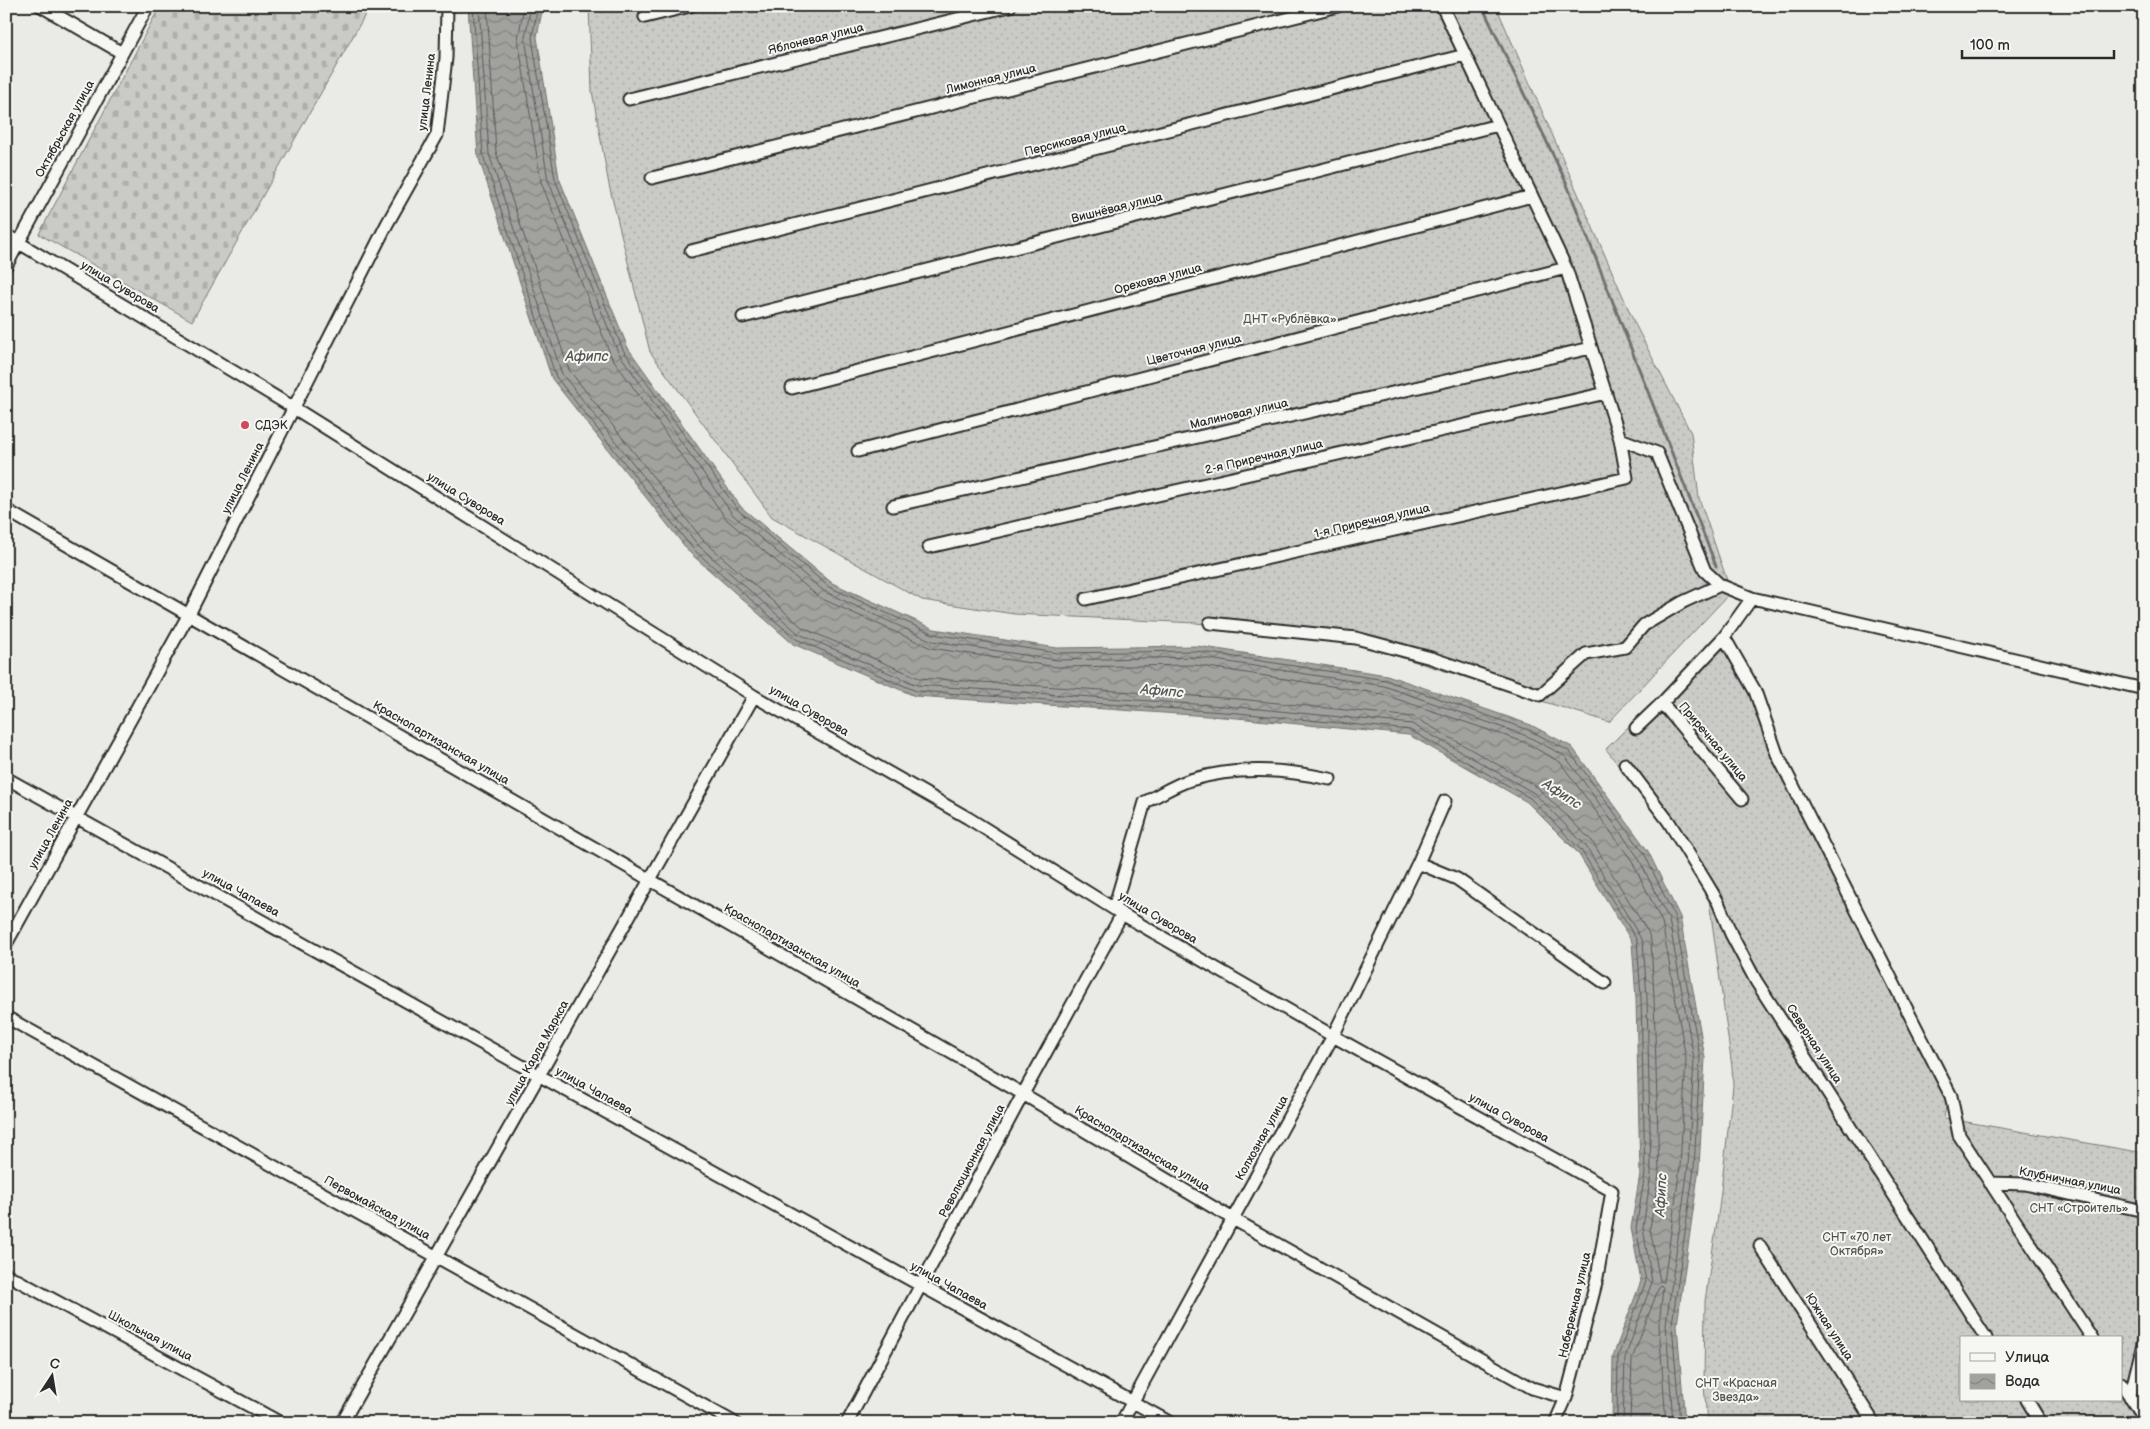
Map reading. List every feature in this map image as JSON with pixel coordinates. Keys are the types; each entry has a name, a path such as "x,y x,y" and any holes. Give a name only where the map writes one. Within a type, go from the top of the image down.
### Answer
{"street":[{"path":"41,6 122,53"},
{"name":"Октябрьская улица","path":"6,266 148,6"},
{"name":"улица Ленина","path":"6,944 189,614 388,224 437,135 446,58 447,6"},
{"path":"645,17 690,6"},
{"name":"Яблоневая улица","path":"629,99 1010,6"},
{"name":"Лимонная улица","path":"652,178 1338,6"},
{"path":"1442,6 1566,268 1620,439 1657,453 1705,571 1720,585 1752,598 2144,689"},
{"name":"Персиковая улица","path":"691,251 1465,55"},
{"name":"Вишнёвая улица","path":"743,317 1498,125"},
{"name":"Ореховая улица","path":"792,388 1532,196"},
{"name":"улица Суворова","path":"6,235 294,408 754,696 968,818 1118,911 1333,1036 1612,1191"},
{"name":"Цветочная улица","path":"858,450 1566,268"},
{"name":"Малиновая улица","path":"893,506 1591,348"},
{"name":"2-я Приречная улица","path":"929,547 1606,393"},
{"name":"1-я Приречная улица","path":"1086,599 1627,478 1620,439"},
{"name":"Краснопартизанская улица","path":"6,510 1023,1094 1233,1219 1532,1388 1566,1398"},
{"path":"1210,623 1356,638 1431,658 1540,695 1586,654 1625,648 1644,625 1682,602 1720,585"},
{"path":"1636,728 1724,637 1752,598"},
{"path":"1724,637 1755,690 1777,754 1951,1096 1959,1135 2091,1336"},
{"name":"улица Карла Маркса","path":"342,1423 754,696"},
{"name":"Приречная улица","path":"1662,703 1742,799"},
{"name":"Северная улица","path":"1625,764 1669,822 1718,902 1731,934 1756,981 1985,1336"},
{"name":"Революционная улица","path":"847,1423 1023,1094 1118,911 1145,802 1188,781 1236,770 1296,772 1330,779"},
{"name":"улица Чапаева","path":"6,778 540,1076 1171,1423"},
{"name":"Колхозная улица","path":"1121,1423 1333,1036 1418,863 1445,801"},
{"path":"1418,863 1457,879 1605,983"},
{"name":"Первомайская улица","path":"6,1017 735,1423"},
{"name":"Клубничная улица","path":"1990,1182 2025,1184 2144,1211"},
{"name":"Набережная улица","path":"1555,1423 1566,1398 1596,1283 1612,1191"},
{"name":"Южная улица","path":"1760,1246 1874,1423"},
{"name":"Школьная улица","path":"6,1274 281,1423"},
{"path":"2130,1397 2144,1340"},
{"path":"2122,1385 2144,1417"},
{"path":"2027,1402 2041,1423"}],"green space":[{"path":"160,6 349,6 365,15 192,321 39,234"},
{"name":"ДНТ «Рублёвка»","path":"589,6 1496,6 1635,324 1691,433 1699,498 1731,592 1609,722 1355,643 1196,623 1014,614 922,600 772,517 650,352 609,185 592,91"},
{"name":"СНТ «70 лет Октября»","path":"1727,628 1758,689 1792,775 1950,1085 1944,1118 2144,1153 2144,1423 1707,1423 1704,1385 1705,1301 1719,1208 1733,1086 1732,1067 1708,893 1705,884 1606,749"}],"water":[{"name":"Афипс","path":"468,6 543,6 537,37 559,178 628,348 741,507 832,583 934,629 1057,648 1197,646 1387,675 1531,725 1572,747 1648,851 1680,917 1705,1058 1699,1168 1677,1325 1685,1423 1612,1423 1613,1356 1641,1281 1631,1228 1640,1174 1636,999 1632,942 1578,853 1527,802 1409,735 1237,718 915,696 793,644 690,553 552,379 478,156"}],"waterway":[{"path":"1482,6 1566,182 1716,566"}],"place":[{"name":"СДЭК","path":"245,425"}],"park label":[{"name":"СНТ «Строитель»","path":"2079,1208"},
{"name":"СНТ «Красная Звезда»","path":"1736,1390"}]}
